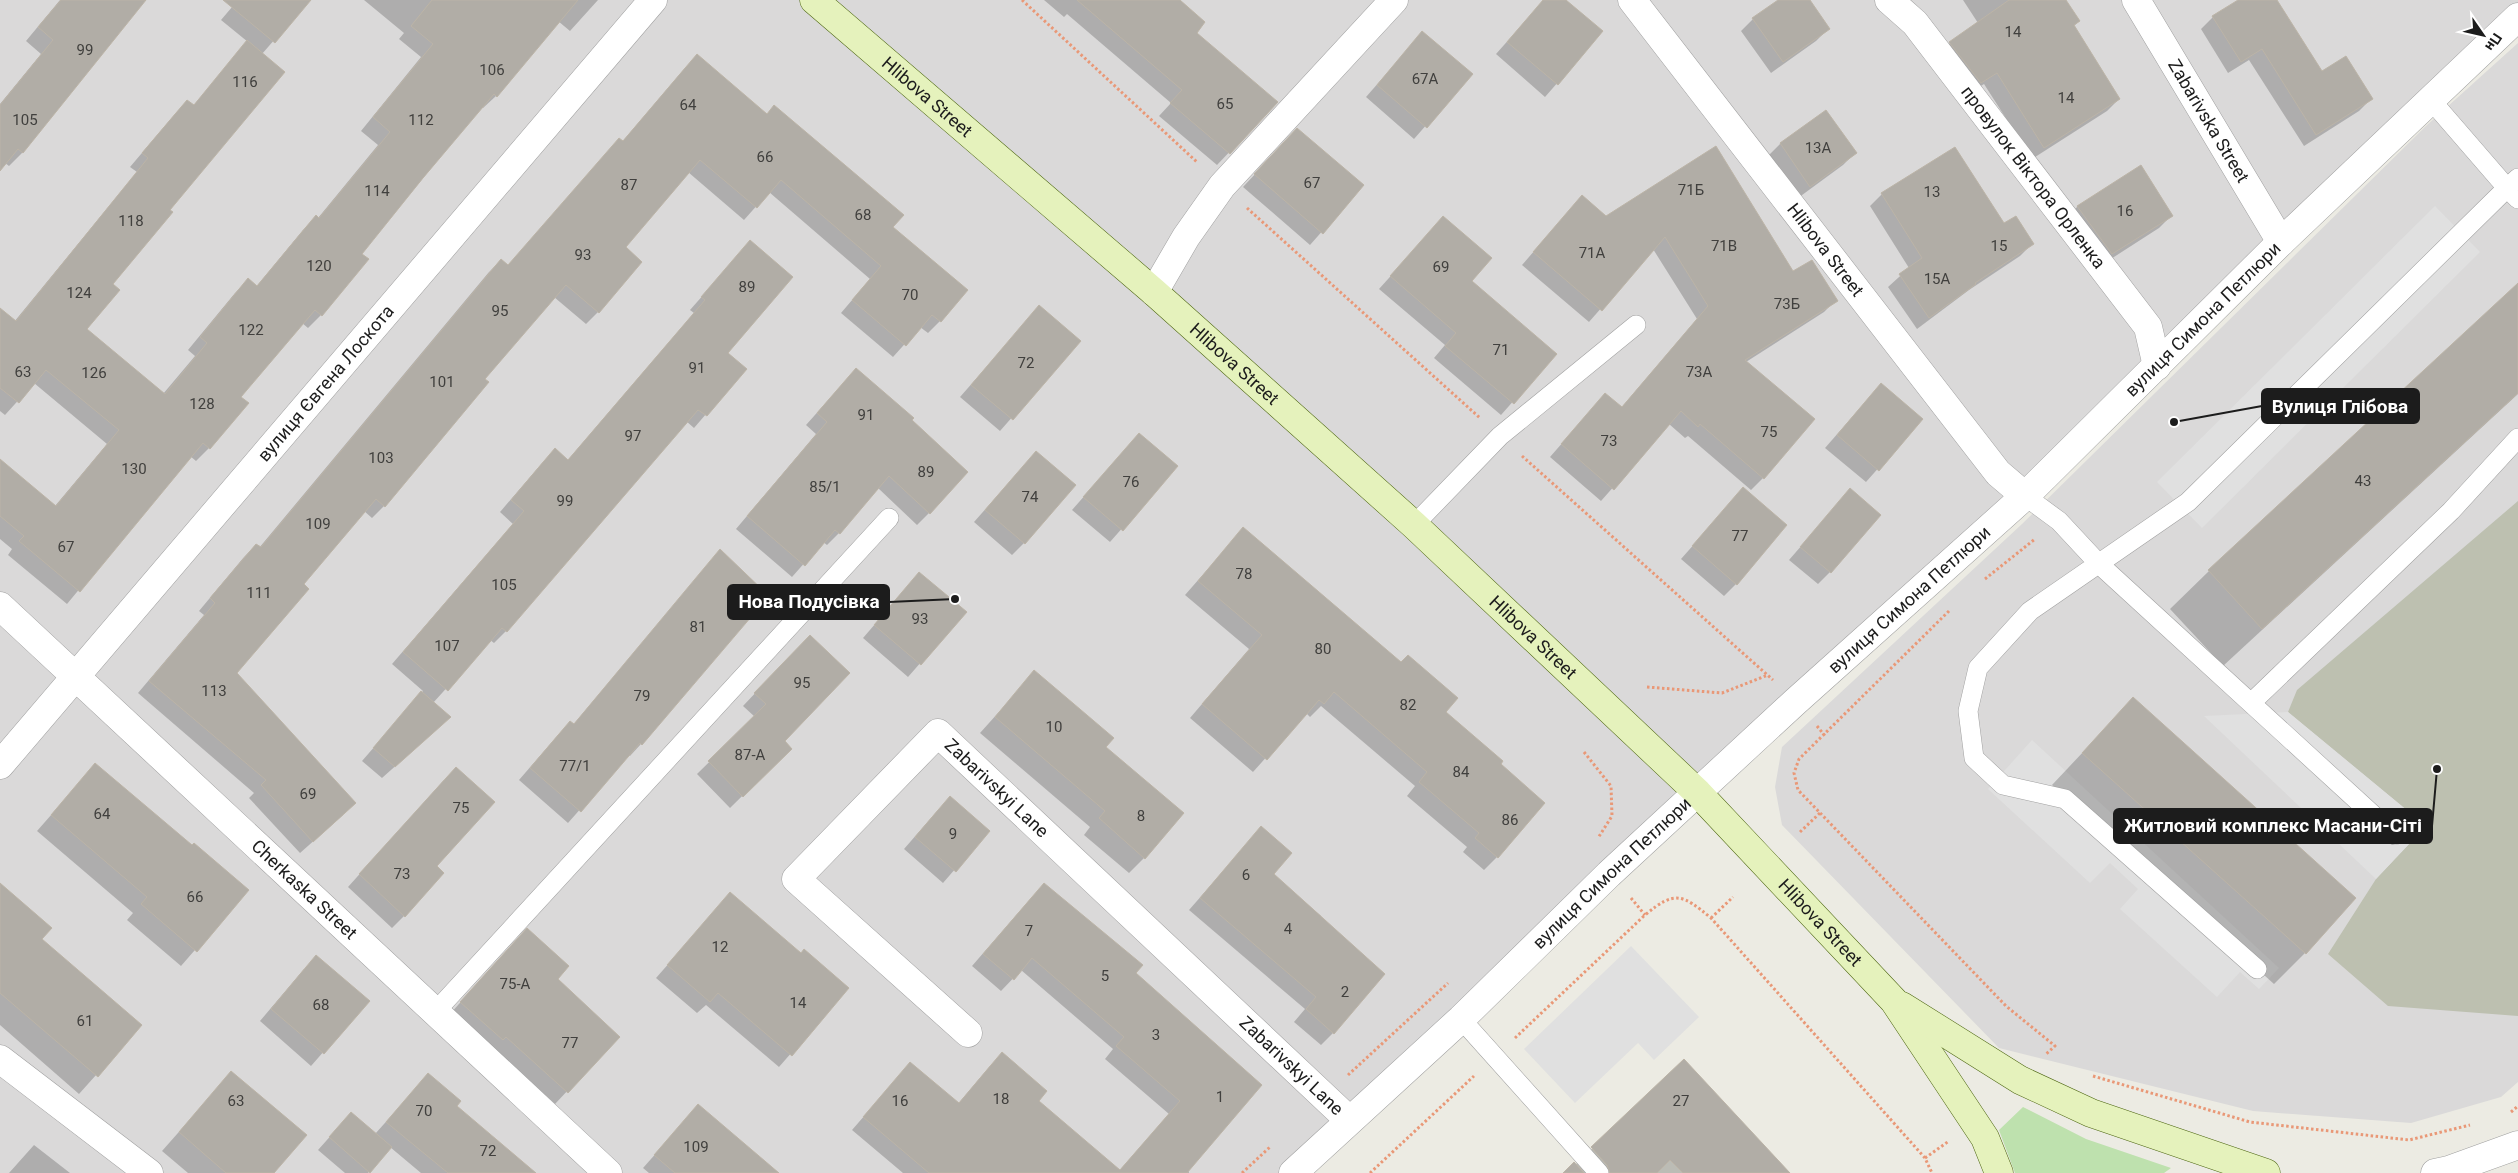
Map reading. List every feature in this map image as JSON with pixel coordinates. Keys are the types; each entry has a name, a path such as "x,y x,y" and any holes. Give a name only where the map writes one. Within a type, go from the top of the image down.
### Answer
{"main road":[{"name":"Hlibova Street","path":"814,0 1154,292 1414,526 1698,793 1894,1001 1985,1138 1999,1173"},
{"name":"Hlibova Street","path":"1894,1001 2020,1080 2091,1113 2266,1173"}],"street":[{"name":"вулиця Євгена Лоскота","path":"0,765 653,0"},
{"path":"1154,292 1186,237 1222,186 1394,0"},
{"name":"Hlibova Street","path":"1632,0 1998,473 2025,496"},
{"name":"провулок Віктора Орленка","path":"1890,0 1914,22 2148,327 2157,366"},
{"name":"Zabarivska Street","path":"2136,0 2281,242"},
{"path":"2514,0 2518,5"},
{"name":"вулиця Симона Петлюри","path":"1293,1173 1461,1019 1609,874 2025,496 2281,242 2518,17"},
{"name":"Cherkaska Street","path":"0,606 608,1173"},
{"name":"Zabarivskyi Lane","path":"968,1033 796,879 938,733 1349,1120"},
{"path":"1,1062 149,1173"},
{"path":"2435,1173 2449,1170 2518,1145"}],"lane":[{"path":"2257,969 2065,799 2003,785 1974,758 1968,711 1978,668 2030,611 2188,502 2514,188 2430,99"},
{"path":"1414,526 1500,436 1636,325"},
{"path":"2251,703 2451,511 2518,438"},
{"path":"2025,496 2060,520 2098,564 2395,835"},
{"path":"436,1011 889,518"},
{"path":"1461,1019 1599,1173"}],"path":[{"path":"1022,0 1222,186 1775,682"},
{"path":"1983,581 2060,520"},
{"path":"1954,606 1799,759 1794,773 1798,790 2006,1006 2055,1046"},
{"path":"1648,686 1722,693 1768,675"},
{"path":"1584,752 1611,786 1612,816 1597,839"},
{"path":"1800,832 1821,812"},
{"path":"1629,894 1645,915"},
{"path":"1370,1173 1645,915 1663,900 1676,896 1696,905 1711,918 1925,1158 1932,1173"},
{"path":"1711,918 1733,897"},
{"path":"1325,1096 1449,982"},
{"path":"2085,1073 2250,1122 2409,1140 2476,1124"},
{"path":"2506,1117 2518,1106"},
{"path":"1925,1158 1952,1139"},
{"path":"1242,1173 1276,1141"}],"shaded area":[{"path":"0,0 2518,0 2518,17 1293,1173 0,1173"},
{"path":"2518,43 2518,1082 2501,1097 2411,1123 2253,1111 1999,1048 1782,825 1775,787 1782,747 2022,524 2426,126"},
{"path":"2435,206 2480,252 2202,528 2157,482"},
{"path":"2518,501 2518,1016 2388,1006 2328,954 2376,879 2426,826 2288,712 2297,690"},
{"path":"2288,712 2426,826 2376,879 2204,716"},
{"path":"2032,740 2279,968 2259,989 2240,972 2217,997 2120,909 2138,889 2110,863 2090,883 1988,789"},
{"path":"1631,946 1699,1017 1654,1060 1638,1043 1575,1103 1524,1049"}],"green space":[{"path":"2023,1107 2086,1139 2171,1168 2164,1173 2015,1173 1999,1130"}],"building":[{"path":"61,0 146,0 23,153 18,149 0,171 0,105 53,40 38,27"},
{"path":"223,0 311,0 275,43"},
{"path":"432,0 578,0 497,97 494,94 423,178 362,254 369,259 322,316 315,310 241,397 249,403 210,449 203,443 80,592 19,541 24,536 0,516 0,459 56,506 119,430 46,370 19,403 0,388 0,308 16,321 148,158 142,153 187,100 194,105 247,40 285,72 170,210 173,212 113,284 120,290 87,329 165,394 207,343 200,337 248,278 257,286 316,215 319,218 390,132 373,117 433,44 411,26"},
{"path":"1077,0 1180,0 1205,22 1197,33 1278,102 1230,154 1170,103 1182,90"},
{"path":"1543,0 1566,0 1603,31 1558,85 1507,42"},
{"path":"1778,0 1810,0 1830,29 1783,62 1752,18"},
{"path":"2009,0 2066,0 2080,21 2074,25 2120,99 2044,148 1997,73 1981,83 1949,42"},
{"path":"2238,0 2277,0 2322,71 2346,56 2373,99 2316,135 2262,49 2241,62 2212,16"},
{"path":"1422,31 1473,74 1427,128 1377,85"},
{"path":"697,54 767,114 774,105 904,215 893,227 968,290 941,322 932,315 906,346 852,300 881,266 781,180 757,208 700,160 626,247 642,262 599,313 566,285 485,379 489,382 385,507 376,499 304,584 309,589 237,673 356,803 313,842 261,785 266,780 149,681 215,603 210,598 256,544 261,547 501,259 508,265 619,138 623,141"},
{"path":"1826,110 1857,153 1810,187 1780,143"},
{"path":"1297,128 1364,185 1323,234 1254,174"},
{"path":"1716,146 1793,271 1812,260 1838,301 1745,360 1815,419 1764,479 1700,424 1698,427 1681,411 1614,490 1561,444 1605,393 1622,407 1708,306 1665,237 1602,311 1533,252 1582,195 1606,216"},
{"path":"1955,147 2004,223 2016,216 2034,244 1975,283 1929,318 1899,274 1922,258 1881,193"},
{"path":"2141,165 2173,216 2112,254 2077,206"},
{"path":"1443,216 1492,258 1472,281 1557,354 1514,404 1445,346 1456,333 1390,276"},
{"path":"750,240 793,277 728,353 747,369 707,416 698,410 507,632 502,628 448,691 403,652 524,511 511,500 555,448 568,460 705,300 701,297"},
{"path":"2518,283 2518,393 2262,629 2208,570"},
{"path":"1039,305 1081,341 1013,420 971,385"},
{"path":"856,368 914,418 912,420 968,472 930,514 889,476 840,534 835,530 805,566 747,516 827,422 817,413"},
{"path":"1881,383 1923,419 1879,471 1837,435"},
{"path":"1139,433 1178,466 1123,531 1083,497"},
{"path":"1036,451 1076,485 1025,544 985,510"},
{"path":"1743,487 1787,525 1737,585 1692,546"},
{"path":"1850,488 1881,515 1831,573 1800,547"},
{"path":"1243,527 1401,662 1408,655 1458,698 1446,712 1503,761 1501,764 1545,803 1498,858 1475,838 1479,833 1419,782 1427,772 1334,692 1324,704 1319,700 1267,760 1202,704 1262,635 1198,581"},
{"path":"720,549 769,596 642,745 640,743 581,812 530,768 570,721 574,724"},
{"path":"919,572 967,612 921,665 874,625"},
{"path":"810,635 850,673 785,741 792,749 743,797 708,761 766,704 754,693"},
{"path":"1034,670 1114,738 1106,747 1184,813 1145,859 1099,818 1105,811 995,717"},
{"path":"421,691 451,717 395,767 373,748"},
{"path":"2133,697 2356,898 2306,954 2082,753"},
{"path":"95,763 192,845 194,843 249,890 197,952 141,904 147,897 51,815"},
{"path":"456,767 495,802 437,866 444,873 405,917 359,874"},
{"path":"950,796 990,831 956,872 915,837"},
{"path":"1261,826 1292,853 1274,874 1385,974 1334,1034 1306,1009 1316,997 1200,898"},
{"path":"0,883 52,928 42,939 142,1025 98,1077 0,993"},
{"path":"1044,883 1143,965 1136,973 1262,1085 1187,1173 929,1173 863,1117 910,1062 959,1103 1002,1052 1047,1091 1039,1101 1120,1170 1180,1101 1116,1046 1124,1037 1032,958 1014,980 983,954"},
{"path":"730,892 801,953 804,949 849,988 792,1056 718,993 710,1002 667,965"},
{"path":"527,928 569,966 558,979 620,1037 568,1093 506,1037 503,1040 460,1002"},
{"path":"316,955 370,1001 324,1054 271,1009"},
{"path":"1684,1059 1790,1173 1683,1173 1670,1160 1657,1173 1610,1173 1607,1165 1591,1147"},
{"path":"231,1071 307,1135 274,1173 226,1173 179,1132"},
{"path":"428,1073 461,1101 457,1106 536,1173 448,1173 386,1122"},
{"path":"698,1104 779,1173 675,1173 654,1155"},
{"path":"351,1112 392,1147 370,1173 329,1137"},
{"path":"1574,1162 1584,1173 1563,1173"}],"place":[{"name":"Вулиця Глібова","path":"2174,422"},
{"name":"Нова Подусівка","path":"955,599"},
{"name":"Житловий комплекс Масани-Сіті","path":"2437,769"}]}
